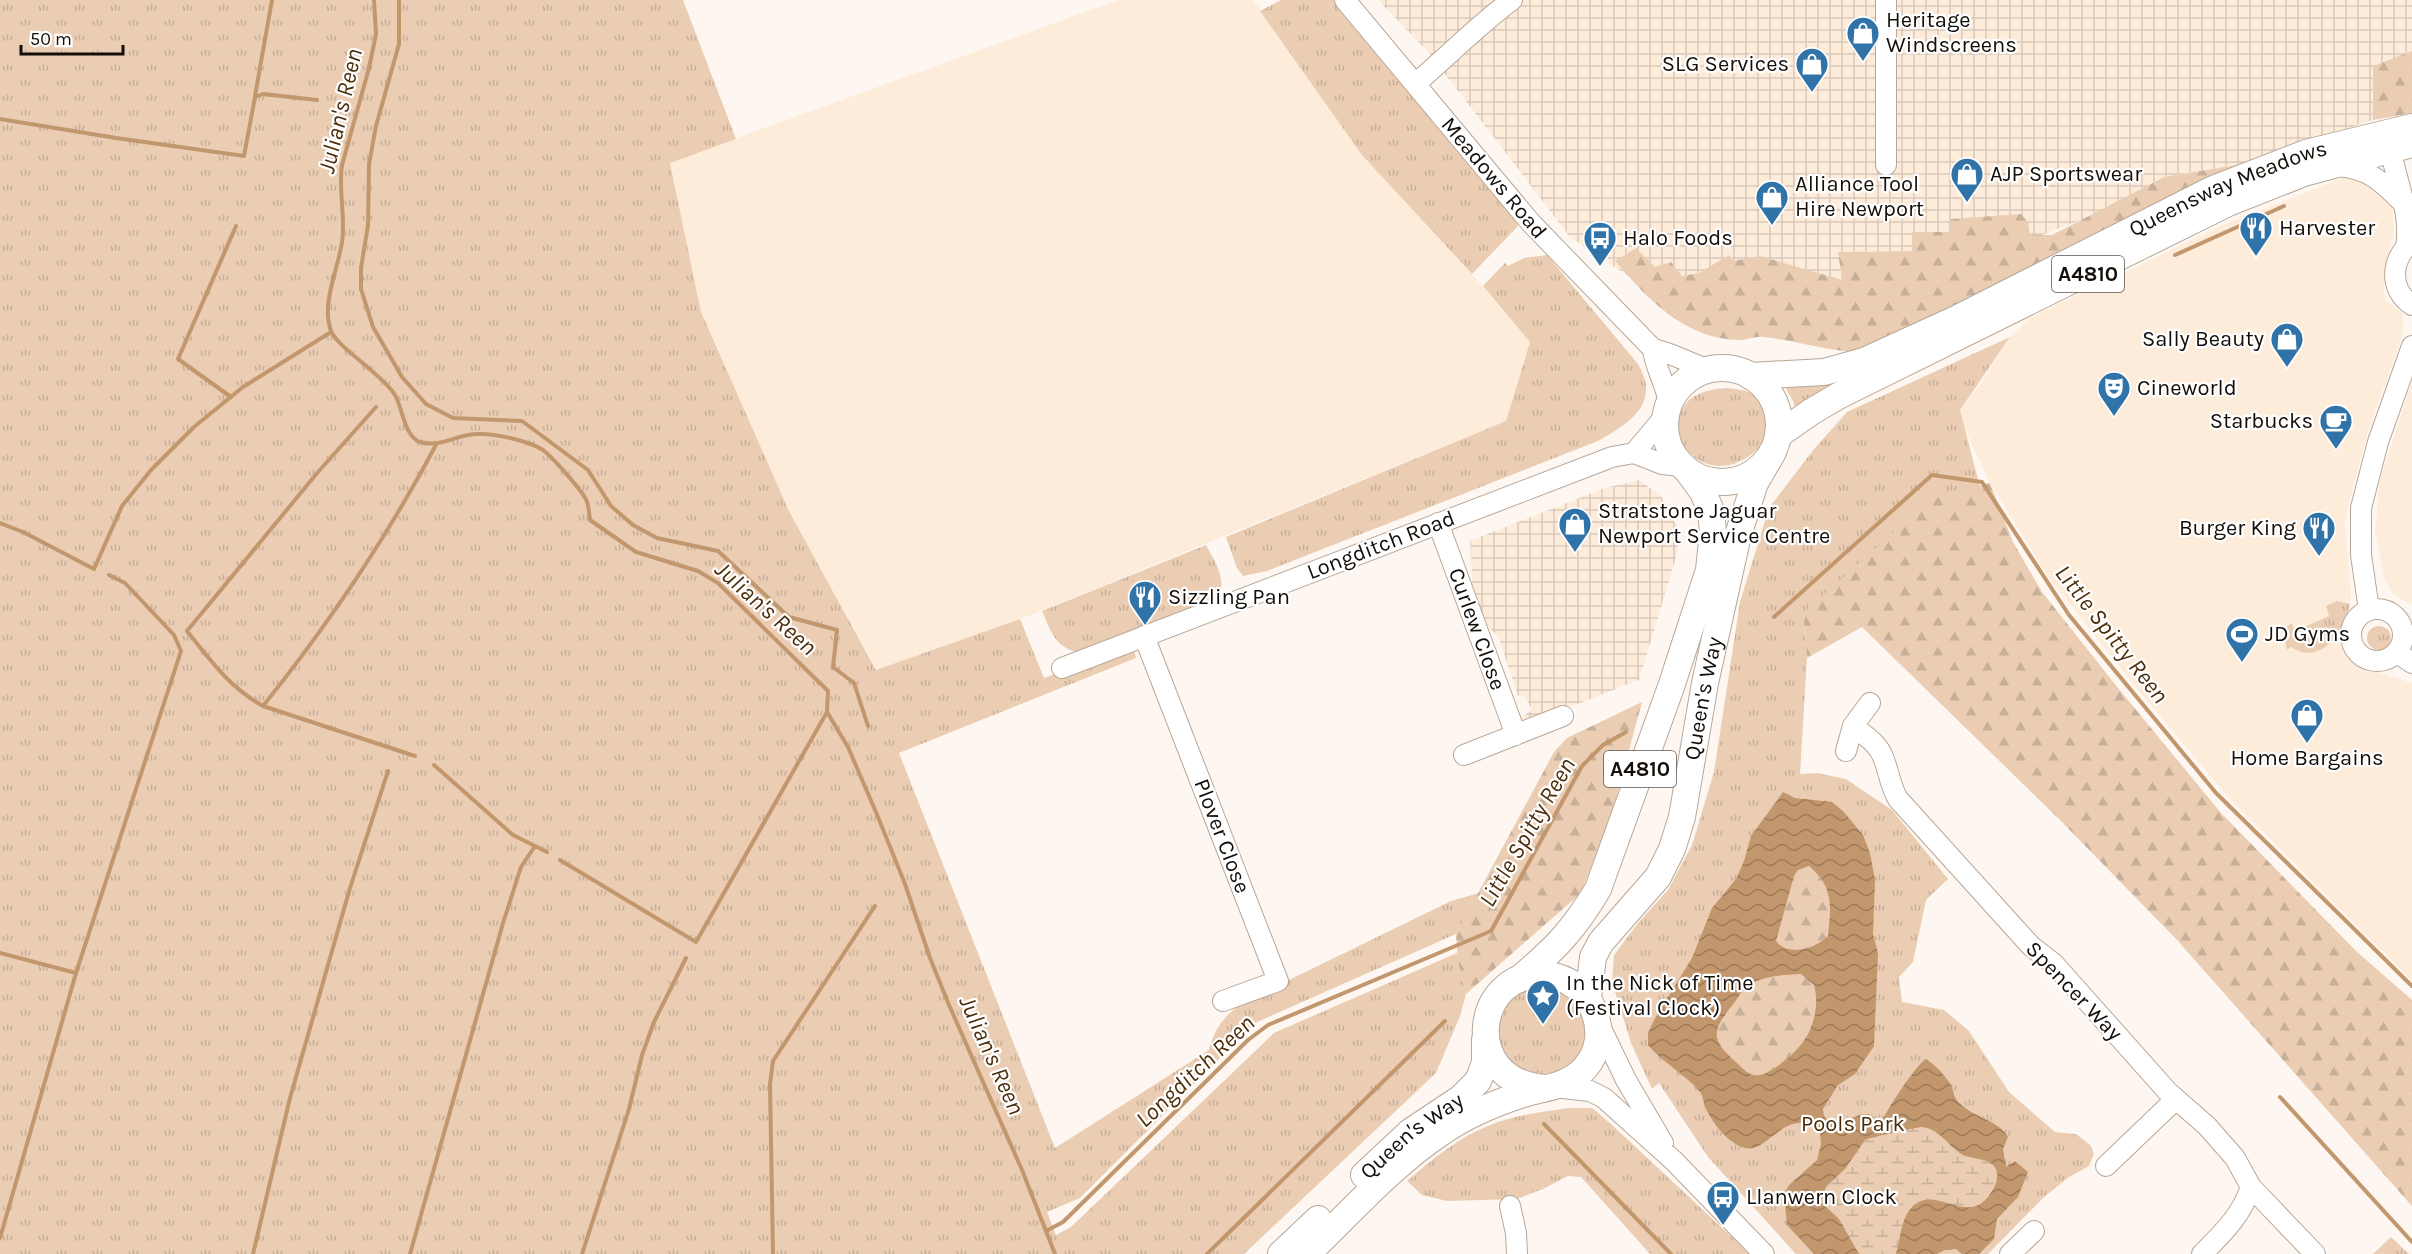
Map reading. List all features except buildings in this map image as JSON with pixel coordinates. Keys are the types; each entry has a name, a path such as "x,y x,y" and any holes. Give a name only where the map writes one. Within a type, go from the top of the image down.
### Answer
{"main road":[{"name":"Queensway Meadows","path":"1750,376 1824,372 1864,361 1956,319 2213,189 2306,153 2412,128"},
{"name":"Queensway Meadows","path":"1775,444 1811,412 1838,396 2178,227 2281,181 2330,165 2401,147"},
{"path":"1730,369 1750,376 1764,386 1774,401 1779,418 1775,444 1762,467 1747,477 1730,482 1713,482 1696,476 1685,468 1671,451 1666,434 1668,410 1678,389 1692,377 1710,370 1730,369"},
{"name":"Queen's Way","path":"1307,1254 1382,1181 1441,1132 1497,1103 1550,1088 1576,1077 1588,1065 1599,1035 1593,1009 1591,964 1601,942 1658,878 1672,849 1682,817 1705,682 1738,535 1755,483 1775,444"},
{"name":"Queen's Way","path":"1281,1254 1410,1132 1461,1098 1478,1081 1485,1063 1485,1029 1488,1014 1495,1000 1505,988 1518,980 1564,939 1598,889 1688,637 1709,570 1713,531 1711,511 1703,492 1685,468"},
{"path":"1518,980 1548,975 1563,979 1576,986 1593,1009"},
{"path":"1485,1029 1487,1046 1492,1059 1502,1072 1530,1087 1550,1088"}],"street":[{"name":"Meadows Road","path":"1345,0 1531,223 1653,349 1669,352 1694,366 1710,370"},
{"path":"1415,84 1448,56 1469,34 1512,0"},
{"path":"1886,0 1886,165"},
{"path":"2412,128 2398,133 2389,141 2401,147 2409,233 2409,245 2396,263 2396,283 2400,293 2412,305"},
{"path":"2330,165 2353,167 2372,174 2405,205"},
{"path":"2369,610 2361,555 2362,501 2378,442 2412,346"},
{"name":"Meadows Road","path":"1653,349 1654,363 1668,392 1668,410"},
{"path":"1668,410 1634,453 1662,464 1685,468"},
{"name":"Longditch Road","path":"1062,668 1594,464 1634,453"},
{"name":"Curlew Close","path":"1438,523 1516,735"},
{"path":"2383,609 2406,620 2402,638 2404,657 2370,660 2358,653 2354,647 2352,625 2356,618 2369,610 2383,609"},
{"name":"Plover Close","path":"1144,636 1278,981 1222,1001"},
{"path":"1845,751 1853,726 1870,703"},
{"path":"1464,755 1563,716"},
{"name":"Spencer Way","path":"1853,726 1876,745 1883,757 1892,790 1898,799 2031,946 2054,964 2176,1099 2206,1126 2235,1158 2251,1187 2315,1254"},
{"path":"1593,1009 1626,1080 1674,1161"},
{"path":"1550,1088 1590,1091 1604,1098 1674,1161 1764,1254"},
{"path":"2106,1166 2176,1099"},
{"path":"2202,1254 2225,1231 2244,1206 2251,1187"},
{"path":"1510,1206 1516,1233 1517,1254"},
{"path":"2015,1252 2034,1231"}],"shaded area":[{"path":"1118,0 1253,0 1363,155 1530,342 1506,421 1031,615 877,670 789,511 701,312 670,162"},
{"path":"1378,0 2412,0 2412,51 2374,66 2373,120 2242,164 2164,177 2086,218 2027,241 1913,251 1838,252 1842,280 1669,285 1628,276 1570,237 1429,53"},
{"path":"2353,174 2363,176 2392,205 2394,233 2385,271 2384,293 2387,301 2402,313 2404,321 2401,340 2368,431 2348,506 2345,524 2351,596 2344,644 2355,664 2366,672 2377,672 2412,683 2412,981 2228,797 2133,684 2049,578 1990,483 1962,423 1960,410 1981,383 2010,337 2028,319 2218,227"},
{"path":"2412,382 2412,604 2391,591 2385,580 2375,531 2380,479"},
{"path":"1639,480 1661,496 1676,525 1678,551 1639,680 1519,727 1516,721 1532,710 1525,697 1518,696 1499,638 1487,625 1473,598 1470,541 1605,488"}],"green space":[{"path":"0,0 683,0 736,139 670,163 701,312 789,511 876,670 1020,619 1044,678 1133,646 1136,658 899,753 1055,1148 1209,1050 1221,1023 1244,1002 1451,901 1479,893 1456,934 1255,1023 1080,1198 1047,1212 1056,1235 1071,1227 1274,1033 1457,953 1466,994 1460,1016 1436,1073 1244,1254 0,1254"},
{"path":"1281,0 1334,0 1426,104 1517,219 1518,226 1472,274 1362,155 1260,11"},
{"path":"2412,51 2412,113 2373,120 2373,66"},
{"path":"2242,164 2220,180 1858,352 1834,350 1775,338 1760,337 1740,340 1702,333 1669,315 1641,290 1615,261 1636,248 1655,267 1671,262 1682,276 1699,273 1729,255 1733,261 1760,256 1842,280 1838,252 1912,251 1912,232 1951,232 1951,219 2021,214 2028,222 2030,235 2052,235 2164,177"},
{"path":"1547,255 1638,364 1646,386 1642,405 1637,413 1623,426 1598,441 1267,571 1243,576 1237,568 1226,537 1506,421 1530,342 1483,286 1505,263 1508,266 1524,258"},
{"name":"Pools Park","path":"2010,337 1960,410 1980,487 1803,613 1807,658 1800,774 1817,773 1846,779 1892,810 1948,879 1926,900 1913,962 1899,977 1902,1002 1944,1010 1969,1031 2009,1092 2055,1132 2076,1134 2090,1145 2094,1154 2089,1166 2069,1177 2043,1198 1988,1254 1796,1254 1708,1157 1659,1083 1652,1089 1631,1043 1612,982 1614,955 1638,923 1668,890 1692,845 1714,772 1740,602 1769,508 1814,449 1847,412"},
{"path":"1825,379 1831,390 1795,410 1794,403 1785,387"},
{"path":"1727,388 1753,394 1768,405 1772,418 1769,433 1759,447 1745,459 1728,465 1711,465 1692,456 1686,448 1678,430 1678,420 1682,410 1692,398 1706,391"},
{"path":"1990,483 2013,542 2042,592 2118,688 2221,813 2356,951 2412,1000 2412,1206 2177,940 2059,819 1862,627 1807,658 1803,613 1934,496"},
{"path":"1206,545 1217,566 1221,581 1221,588 1212,600 1076,652 1063,646 1050,630 1042,611"},
{"path":"2337,601 2350,604 2343,625 2330,643 2312,653 2291,647 2287,650 2284,635 2287,626 2292,624 2295,631 2329,616 2326,606"},
{"path":"2379,626 2384,627 2390,633 2390,643 2384,649 2379,650 2374,649 2368,643 2367,638 2368,633 2374,627"},
{"path":"1642,702 1610,821 1580,894 1466,994 1458,961 1456,934 1554,752 1567,738"},
{"path":"1809,866 1827,890 1830,906 1828,936 1810,948 1788,949 1776,941 1794,876 1798,870"},
{"path":"1802,974 1814,985 1816,993 1814,1019 1807,1036 1794,1052 1775,1068 1760,1075 1750,1074 1721,1047 1717,1034 1718,1027 1749,984 1771,977"},
{"path":"1542,986 1559,989 1573,999 1583,1013 1586,1030 1583,1047 1573,1061 1559,1071 1542,1074 1525,1071 1511,1061 1501,1047 1498,1030 1501,1013 1511,999 1525,989"},
{"path":"1570,1108 1592,1108 1750,1254 1650,1254 1581,1177 1568,1176 1517,1199 1447,1201 1422,1195 1407,1181 1445,1150 1477,1131 1518,1117"},
{"path":"1920,1126 1937,1134 1962,1154 1993,1165 1998,1175 1995,1188 1985,1200 1973,1207 1953,1206 1940,1201 1899,1245 1896,1254 1859,1254 1839,1219 1820,1202 1826,1187 1845,1169 1865,1140"},
{"path":"2391,1237 2409,1254 2373,1254"}],"water":[{"path":"1783,792 1795,798 1832,802 1843,811 1863,835 1870,853 1875,880 1873,934 1878,953 1874,1046 1855,1074 1838,1085 1823,1109 1824,1116 1830,1122 1837,1123 1862,1114 1869,1114 1877,1120 1883,1119 1903,1086 1922,1062 1926,1059 1936,1067 1944,1075 1956,1099 1962,1105 1997,1126 2008,1137 2003,1149 2006,1167 2015,1161 2028,1172 2018,1197 1997,1219 1994,1239 1979,1254 1962,1254 1956,1249 1945,1250 1937,1254 1896,1254 1903,1224 1912,1207 1921,1201 1930,1200 1959,1206 1978,1205 1989,1196 1997,1180 1996,1170 1990,1163 1963,1155 1939,1134 1922,1127 1865,1140 1845,1169 1826,1187 1821,1202 1839,1219 1859,1254 1814,1254 1787,1225 1784,1194 1789,1185 1817,1160 1821,1144 1820,1131 1808,1124 1797,1123 1787,1126 1754,1148 1739,1146 1727,1138 1713,1121 1700,1092 1648,1045 1648,1033 1654,1020 1692,958 1712,908 1736,879 1751,836","holes":["1809,866 1827,889 1830,906 1828,936 1809,948 1788,949 1776,941 1794,876 1798,870","1801,974 1814,985 1816,993 1814,1019 1807,1036 1803,1043 1775,1068 1760,1075 1750,1074 1728,1054 1718,1040 1717,1034 1721,1021 1749,984 1770,977"]}],"waterway":[{"path":"255,96 272,0"},
{"name":"Julian's Reen","path":"374,0 376,34 342,165 343,233 329,298 328,320 331,331 342,345 389,387 398,401 407,428 415,439 420,442 435,443 484,434 502,436 543,450 585,497 590,520 636,552 698,571 718,583 828,691 827,712 848,747 878,817 949,1005 1022,1170 1055,1254"},
{"path":"399,0 399,44 376,126 369,164 368,225 361,268 361,289 373,327 402,377 426,404 453,418 522,421 588,470 611,506 633,525 657,538 718,551 789,617 837,630 833,667 854,683 868,726"},
{"path":"0,119 244,156 255,97 263,94 317,100"},
{"path":"2175,255 2284,206"},
{"path":"231,397 178,359 236,226"},
{"path":"0,523 23,532 94,569 122,506 151,470 194,427 243,387 331,332"},
{"path":"376,407 318,472 187,631 230,682 263,706 415,756"},
{"path":"263,706 311,644 356,580 436,445"},
{"name":"Little Spitty Reen","path":"1774,617 1932,475 1982,482 2069,615 2216,793 2412,986"},
{"path":"0,1238 76,973 181,651 174,635 125,583 109,575"},
{"path":"560,860 696,942 827,712"},
{"name":"Longditch Reen","path":"1046,1231 1063,1222 1248,1040 1268,1025 1491,931 1582,766 1603,745 1626,732"},
{"path":"434,765 513,835 547,852"},
{"path":"253,1254 290,1098 350,888 388,771"},
{"path":"410,1254 503,923 521,867 535,846"},
{"path":"773,1254 770,1084 773,1061 875,906"},
{"path":"0,953 76,973"},
{"path":"582,1254 629,1109 642,1055 654,1022 686,958"},
{"path":"1207,1254 1445,1021"},
{"path":"2280,1097 2412,1242"},
{"name":"Little Spitty Reen","path":"1544,1124 1671,1254"}],"place":[{"name":"Heritage Windscreens","path":"1863,62"},
{"name":"SLG Services","path":"1812,93"},
{"name":"AJP Sportswear","path":"1967,203"},
{"name":"Alliance Tool Hire Newport","path":"1772,226"},
{"name":"Harvester","path":"2256,257"},
{"name":"Halo Foods","path":"1600,267"},
{"name":"Sally Beauty","path":"2287,368"},
{"name":"Cineworld","path":"2114,417"},
{"name":"Starbucks","path":"2336,450"},
{"name":"Stratstone Jaguar Newport Service Centre","path":"1575,553"},
{"name":"Burger King","path":"2319,557"},
{"name":"Sizzling Pan","path":"1145,626"},
{"name":"JD Gyms","path":"2242,663"},
{"name":"Home Bargains","path":"2307,744"},
{"name":"In the Nick of Time (Festival Clock)","path":"1543,1025"},
{"name":"Llanwern Clock","path":"1723,1226"}]}
